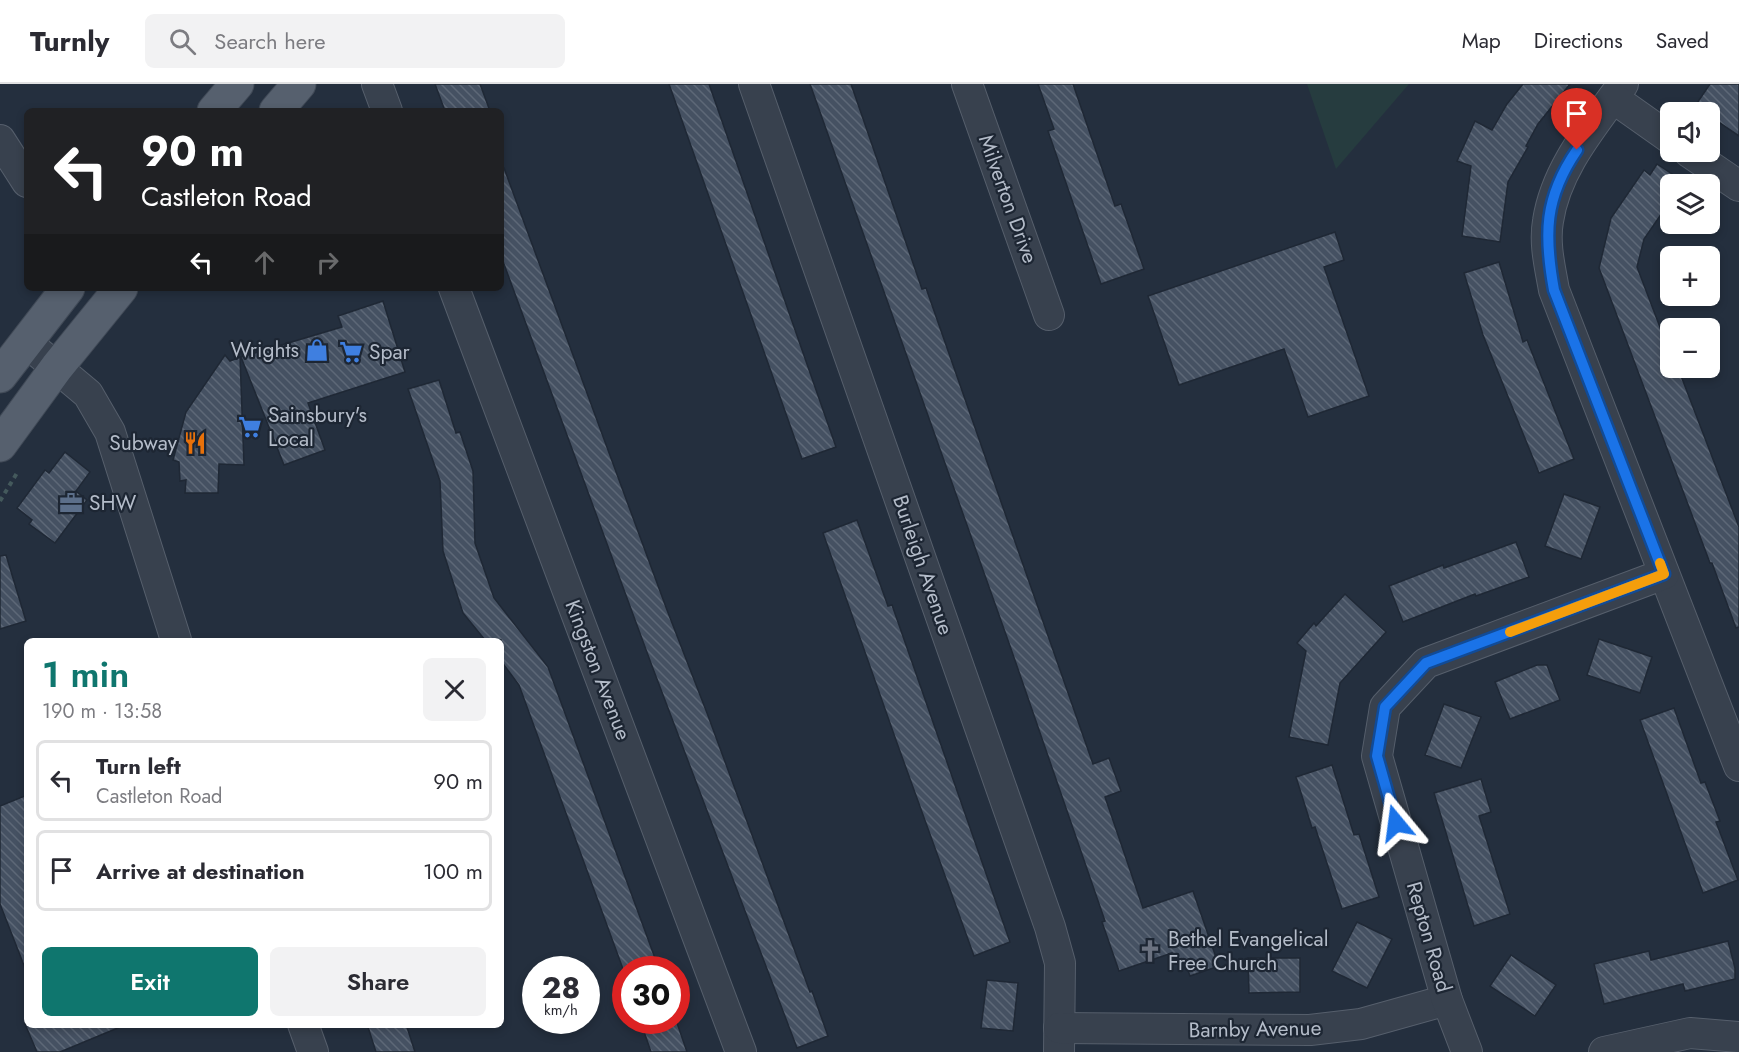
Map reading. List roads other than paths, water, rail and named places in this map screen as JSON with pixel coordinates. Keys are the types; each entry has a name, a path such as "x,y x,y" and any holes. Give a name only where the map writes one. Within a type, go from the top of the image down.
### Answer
{"main road":[{"path":"217,108 237,84"},
{"path":"279,108 299,84"},
{"path":"0,376 66,291"},
{"path":"0,445 57,368 120,291"}],"street":[{"path":"377,84 386,108"},
{"name":"Burleigh Avenue","path":"754,84 1050,927 1060,963 1059,1040"},
{"name":"Milverton Drive","path":"967,84 1049,315"},
{"path":"1660,129 1618,91 1565,168 1555,192 1548,222 1548,253 1554,290 1739,766"},
{"path":"0,140 24,177"},
{"path":"1704,162 1739,186"},
{"name":"Kingston Avenue","path":"455,291 741,1052"},
{"path":"26,342 88,394 110,432 175,638"},
{"name":"Repton Road","path":"1467,1052 1447,1000 1377,756 1385,707 1426,663 1664,574"},
{"name":"Barnby Avenue","path":"1059,1040 1310,1030 1361,1024 1447,1000"},
{"path":"304,1028 313,1052"},
{"path":"1604,1052 1690,1033 1739,1037"}],"place":[{"name":"Wrights","path":"317,350"},
{"name":"Spar","path":"351,352"},
{"name":"Sainsbury's Local","path":"250,427"},
{"name":"Subway","path":"195,443"},
{"name":"SHW","path":"71,503"},
{"name":"Bethel Evangelical Free Church","path":"1150,951"}]}
